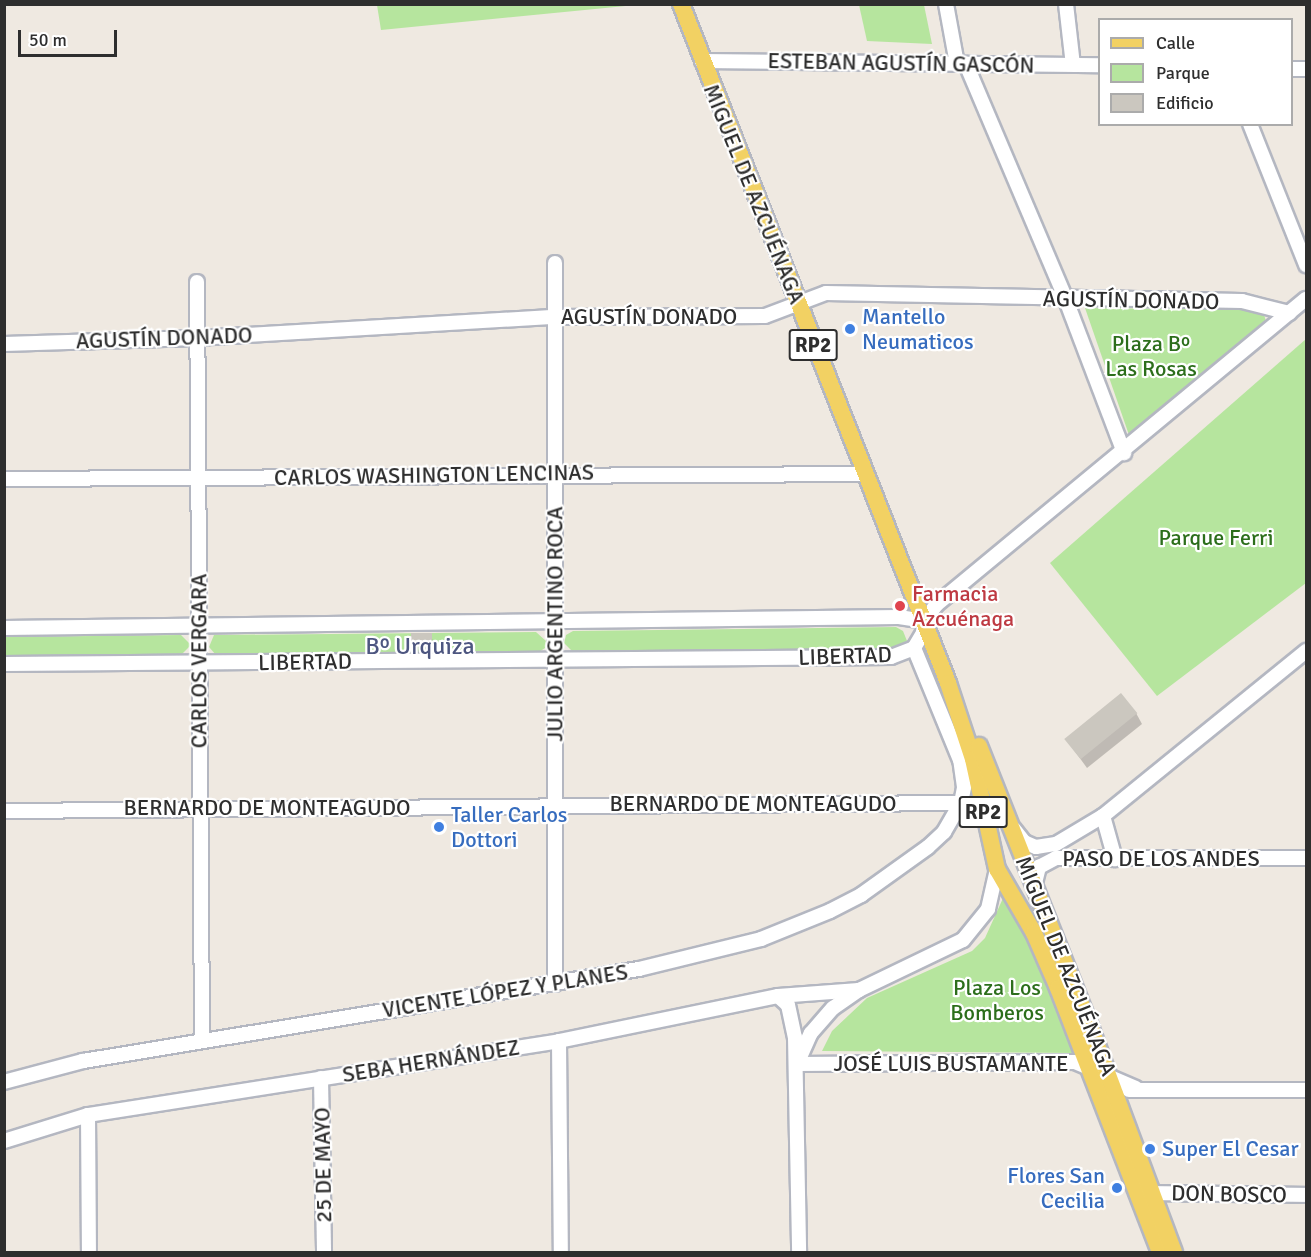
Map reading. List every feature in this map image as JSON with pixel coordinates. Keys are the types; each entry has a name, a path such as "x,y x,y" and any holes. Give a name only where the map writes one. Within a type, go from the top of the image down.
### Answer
{"main road":[{"name":"MIGUEL DE AZCUÉNAGA","path":"681,4 948,683 973,759 997,869 1034,933 1111,1122 1160,1252"},
{"name":"MIGUEL DE AZCUÉNAGA","path":"948,683 972,728 1110,1077 1174,1252"}],"street":[{"path":"946,4 961,64 1066,300 1124,453"},
{"path":"1066,4 1073,65"},
{"name":"ESTEBAN AGUSTÍN GASCÓN","path":"702,61 1098,65"},
{"path":"1251,126 1306,265"},
{"name":"JULIO ARGENTINO ROCA","path":"555,263 555,984"},
{"name":"CARLOS VERGARA","path":"197,282 202,1040"},
{"name":"AGUSTÍN DONADO","path":"4,344 197,338 555,317 765,316 826,293 1066,300 1242,302 1288,313"},
{"path":"924,621 962,583 1124,453 1306,299"},
{"name":"CARLOS WASHINGTON LENCINAS","path":"4,479 864,474"},
{"name":"LIBERTAD","path":"4,628 899,617 924,621 923,633 914,648 891,657 4,664"},
{"path":"914,648 960,760 964,787 961,803"},
{"path":"1006,817 1024,842 1046,847 1103,816 1306,651"},
{"name":"BERNARDO DE MONTEAGUDO","path":"4,811 961,803"},
{"name":"VICENTE LÓPEZ Y PLANES","path":"4,1082 83,1061 555,984 717,952 810,920 861,895 928,847 944,832 961,803"},
{"path":"1103,816 1115,859"},
{"name":"PASO DE LOS ANDES","path":"1034,887 1039,867 1047,860 1306,858"},
{"name":"SEBA HERNÁNDEZ","path":"796,1064 819,1022 859,990 963,940 988,909 997,869"},
{"name":"SEBA HERNÁNDEZ","path":"4,1141 88,1115 559,1041 778,996 859,990"},
{"path":"778,996 790,1011 796,1064 799,1252"},
{"path":"559,1041 561,1252"},
{"name":"JOSÉ LUIS BUSTAMANTE","path":"796,1064 1076,1062 1136,1089 1306,1090"},
{"name":"25 DE MAYO","path":"321,1078 324,1252"},
{"name":"JOSÉ LUIS BUSTAMANTE","path":"1117,1098 1136,1089"},
{"path":"1111,1122 1117,1098"},
{"path":"88,1115 89,1252"},
{"name":"DON BOSCO","path":"1152,1193 1306,1196"}],"green space":[{"path":"377,4 646,4 381,30 377,5"},
{"path":"859,5 924,5 932,44 867,41"},
{"name":"Plaza Bº Las Rosas","path":"1085,308 1263,310 1266,322 1129,435"},
{"name":"Parque Ferri","path":"1306,339 1306,583 1157,696 1050,563"},
{"path":"896,627 903,631 907,641 892,649 572,651 564,643 566,635 573,631"},
{"path":"536,632 546,641 545,648 539,652 216,655 209,647 214,635"},
{"path":"181,635 191,645 181,655 5,656 5,637"},
{"name":"Plaza Los Bomberos","path":"1004,896 1023,928 1077,1053 822,1051 832,1031 867,998 972,951 985,938"}],"building":[{"path":"411,633 432,633 432,645 411,645"},
{"path":"1121,693 1137,713 1081,759 1064,739"}],"place":[{"name":"Mantello Neumaticos","path":"850,329"},
{"name":"Farmacia Azcuénaga","path":"900,606"},
{"name":"Taller Carlos Dottori","path":"439,827"},
{"name":"Super El Cesar","path":"1150,1149"},
{"name":"Flores San Cecilia","path":"1117,1188"}],"district":[{"name":"Bº Urquiza","path":"420,647"}]}
